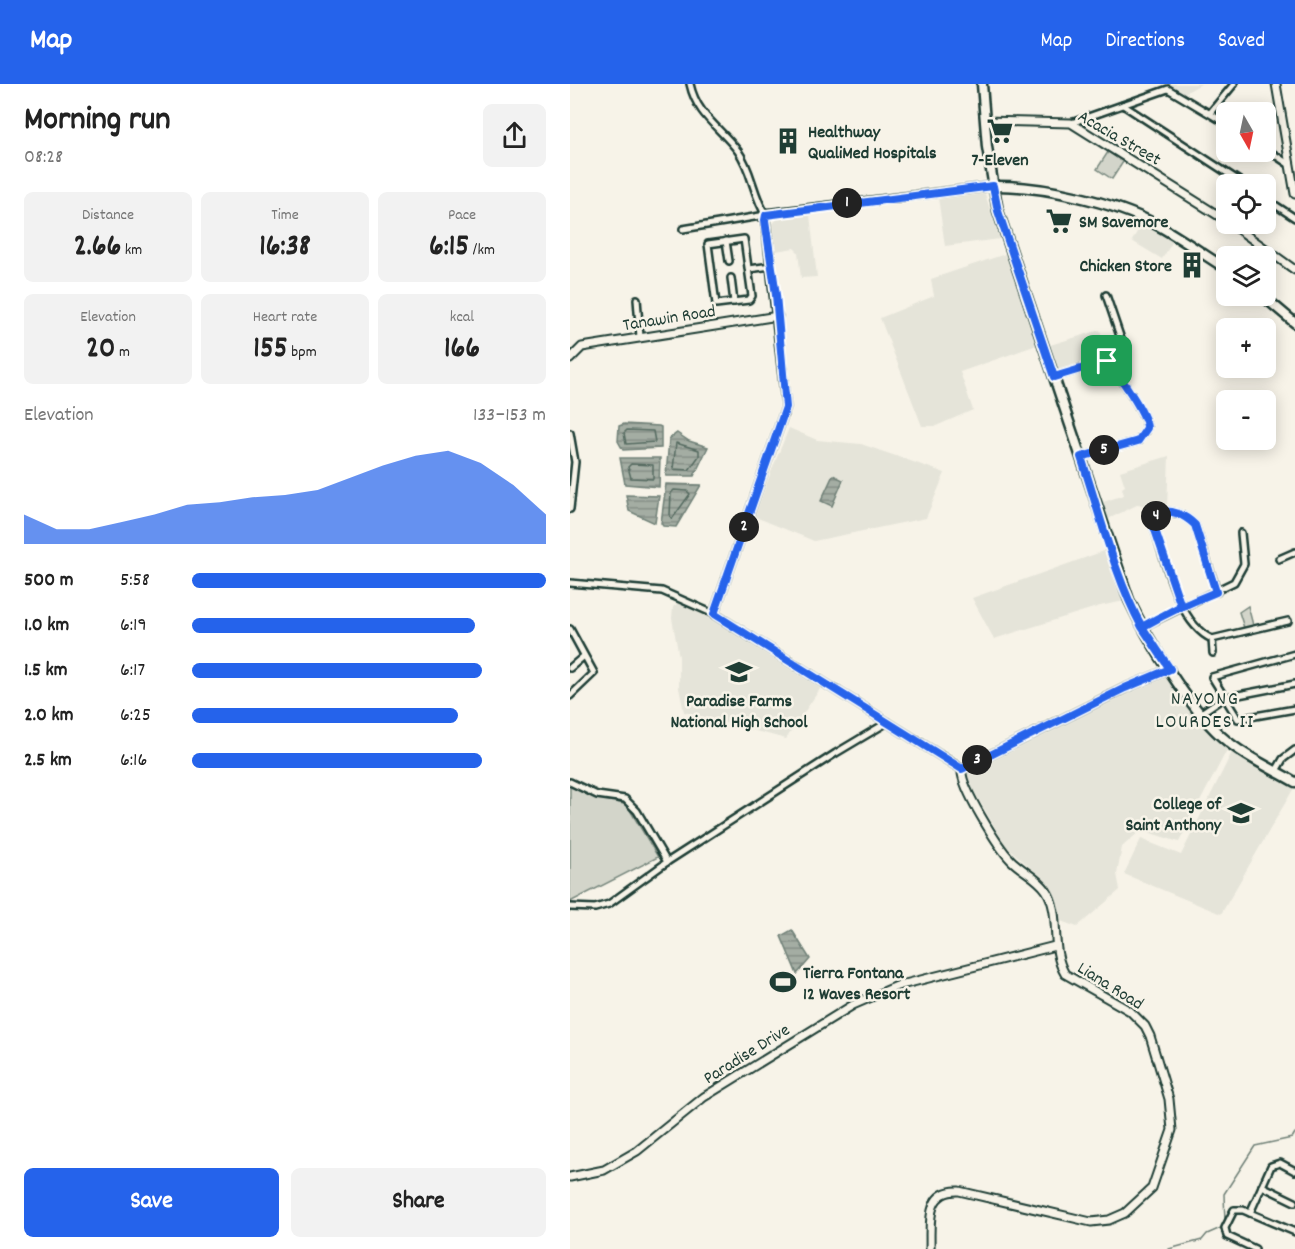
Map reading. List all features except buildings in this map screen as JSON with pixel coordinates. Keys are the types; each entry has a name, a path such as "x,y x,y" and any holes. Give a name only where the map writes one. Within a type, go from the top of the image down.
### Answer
{"main road":[{"path":"982,84 993,186 998,211 1123,587 1142,627 1201,713 1230,744 1295,782"},
{"path":"993,186 1027,187 1068,195 1130,214 1155,224 1216,262"},
{"path":"1275,306 1295,323"}],"street":[{"path":"690,84 699,110 738,151 766,215 786,390 785,414 714,614"},
{"path":"1210,113 1234,84"},
{"path":"1276,84 1295,194"},
{"path":"1071,123 1168,89 1216,117"},
{"path":"1123,105 1229,174"},
{"name":"Acacia Street","path":"985,121 1071,123 1216,214"},
{"path":"1276,156 1290,165"},
{"path":"683,229 926,192 993,186"},
{"path":"1276,206 1295,218"},
{"path":"1245,234 1295,270"},
{"path":"744,239 752,296 749,300 716,304 708,247 711,244 726,241 744,239"},
{"path":"726,241 729,261"},
{"path":"749,269 771,266"},
{"path":"731,278 734,302"},
{"path":"1054,377 1124,356 1123,345 1106,295"},
{"path":"637,299 640,337"},
{"name":"Tanawin Road","path":"570,359 582,347 778,316"},
{"path":"1081,457 1138,441 1147,428 1146,418 1122,379 1107,361"},
{"path":"570,433 575,452 570,507"},
{"path":"1216,592 1195,525 1188,518 1162,512 1156,514 1154,527 1181,606 1200,632 1212,639 1288,621"},
{"path":"1142,627 1234,582 1242,570 1244,557 1241,533"},
{"path":"1279,559 1295,552"},
{"path":"570,583 662,591 714,614 962,769 1125,688 1170,669"},
{"path":"570,629 594,673 570,696"},
{"path":"570,642 576,637"},
{"path":"1212,639 1213,653"},
{"path":"1295,654 1212,677 1238,719 1295,709"},
{"path":"570,668 584,656"},
{"path":"1201,713 1223,698 1295,684"},
{"path":"570,907 595,908 609,904 667,862 888,722"},
{"path":"1276,771 1283,759 1295,750"},
{"name":"Liana Road","path":"930,1249 931,1208 937,1199 949,1191 958,1191 1091,1222 1109,1220 1125,1213 1152,1188 1172,1130 1169,1099 1145,1026 1130,1011 1065,974 1055,946 1054,918 1048,892 1000,849 964,785 962,769"},
{"path":"570,782 597,795 625,799 637,811 667,862"},
{"name":"Paradise Drive","path":"570,1177 604,1170 628,1156 665,1130 704,1097 853,1005 897,986 1055,946"},
{"path":"1250,1213 1268,1171 1275,1164 1295,1171"},
{"path":"1262,1186 1295,1202"},
{"path":"1255,1249 1227,1236 1225,1228 1234,1210 1250,1213 1295,1232"}],"shaded area":[{"path":"1167,84 1201,84 1183,94"},
{"path":"1108,152 1123,162 1112,179 1097,169"},
{"path":"984,191 1000,239 945,246 938,197"},
{"path":"810,215 817,277 801,278 798,252 794,248 776,251 771,226 777,219"},
{"path":"1142,223 1173,241 1162,259 1132,241"},
{"path":"1008,253 1037,345 960,372 973,410 936,426 922,426 880,318 934,296 931,279"},
{"path":"1100,330 1108,357 1059,373 1050,345"},
{"path":"789,428 817,440 861,444 945,473 926,518 814,541 753,516"},
{"path":"1169,456 1167,508 1154,510 1139,504 1108,519 1103,502 1124,495 1122,488 1125,486 1120,471"},
{"path":"1107,550 1124,601 1100,606 994,639 972,598"},
{"name":"Paradise Farms National High School","path":"678,603 710,617 822,686 786,739 684,712 679,688 679,657 672,618 673,607"},
{"path":"1248,606 1254,629 1245,631 1239,612"},
{"path":"1166,673 1230,744 1179,842 1141,830 1122,847 1117,874 1120,890 1077,927 1058,920 1049,884 1005,845 963,772"},
{"name":"College of Saint Anthony","path":"1232,752 1295,786 1221,914 1124,874 1141,839 1181,855"},
{"path":"570,783 591,795 627,805 658,857 570,902"}],"water":[{"path":"624,424 661,427 661,448 623,450 618,441 619,426"},
{"path":"677,433 689,441 708,447 694,476 666,476 669,439"},
{"path":"620,458 660,458 659,487 625,484"},
{"path":"833,475 843,480 832,506 821,501"},
{"path":"666,484 701,485 676,527 663,526 661,523"},
{"path":"626,495 659,496 655,523 629,511"},
{"path":"792,930 810,959 797,974 781,936"}],"waterway":[{"path":"1225,1223 1224,1194 1255,1146 1292,1138 1295,1133"},
{"path":"1169,1249 1202,1240 1207,1234 1223,1227"}],"place":[{"name":"7-Eleven","path":"1000,131"},
{"name":"Healthway QualiMed Hospitals","path":"788,141"},
{"name":"SM Savemore","path":"1059,221"},
{"name":"Chicken Store","path":"1192,265"},
{"name":"Paradise Farms National High School","path":"739,672"},
{"name":"College of Saint Anthony","path":"1241,813"},
{"name":"Tierra Fontana 12 Waves Resort","path":"783,982"}],"district":[{"name":"NAYONG LOURDES II","path":"1205,708"}],"route":[{"path":"1107,361 1054,377 998,211 993,186 769,213 765,216 765,220 776,295 786,407 780,431 714,614 962,769 1125,688 1170,669 1142,627 1181,606 1154,527 1156,514 1168,511 1188,518 1195,525 1200,534 1216,592 1181,606 1169,612 1142,627 1134,612 1121,581 1081,457 1138,441 1147,428 1146,418 1129,394 1122,379 1107,361"}]}
